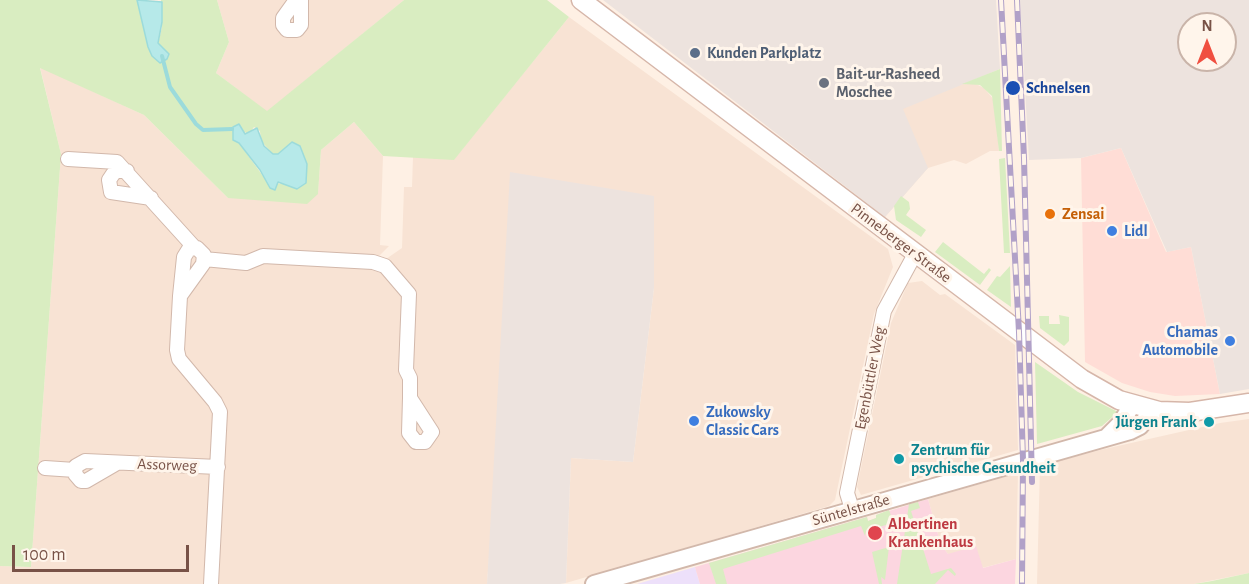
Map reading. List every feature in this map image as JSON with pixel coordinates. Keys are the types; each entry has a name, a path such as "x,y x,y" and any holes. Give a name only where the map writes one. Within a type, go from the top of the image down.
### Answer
{"main road":[{"name":"Pinneberger Straße","path":"581,0 1082,380 1107,395 1153,410 1190,412 1249,403"}],"street":[{"path":"296,0 283,18 283,25 287,30 297,30 301,25 301,0"},
{"path":"68,159 115,161 127,171 194,247 202,252 204,259 180,296"},
{"path":"127,171 117,171 112,174 109,180 111,192 151,198"},
{"path":"194,247 189,249 184,257 177,354 219,408 211,584"},
{"name":"Egenbüttler Weg","path":"852,509 847,493 884,311 915,254"},
{"path":"204,259 246,263 260,256 269,256 373,262 386,266 409,294 406,360 410,378 410,398"},
{"path":"1107,436 1121,423 1132,405"},
{"name":"Süntelstraße","path":"594,584 1136,429 1153,410"},
{"name":"Assorweg","path":"45,468 75,470 80,462 85,461 218,466"}],"shaded area":[{"path":"217,0 404,0 267,112 216,73 229,42"},
{"path":"603,0 996,0 1000,69 903,109 928,168 885,217"},
{"path":"1020,0 1249,0 1249,389 1220,394 1191,247 1167,252 1121,148 1081,158 1029,160"},
{"path":"569,17 888,249 893,267 874,314 835,500 829,506 566,583 571,458 633,462 654,288 654,197 495,478 487,584 0,584 0,566 31,567 61,154 40,67 144,115 228,198 318,193 321,150 354,122 383,156 380,245 389,246 377,258 386,259 402,248 404,187 412,187 413,157 454,159"},
{"path":"875,55 940,93 962,84 974,83 984,88 994,100 999,151 990,151 966,164 954,160 928,168 885,217 804,152"},
{"path":"1121,148 1166,252 1191,247 1220,394 1175,396 1150,392 1122,383 1085,362 1081,158"},
{"path":"510,172 654,196 654,288 633,462 571,458 566,583 560,584 487,584"},
{"path":"922,281 940,295 945,294 1015,345 1018,450 861,495 857,487 891,323 908,283"},
{"path":"1249,419 1249,573 1194,584 1037,584 1040,466 1220,423"},
{"path":"1018,473 1016,559 982,568 948,554 941,545 928,499"},
{"name":"Albertinen Krankenhaus","path":"928,499 941,545 948,554 976,546 983,568 1016,559 1015,584 700,584 695,567 867,517 868,521 876,518 876,515"},
{"path":"695,567 700,584 637,584"}],"green space":[{"path":"0,0 137,0 148,47 160,63 167,59 164,49 158,44 162,27 161,0 217,0 229,42 216,73 267,111 404,0 547,0 569,17 454,160 383,156 354,122 321,150 318,194 307,204 228,198 144,115 40,68 61,154 31,567 0,566","holes":["254,127 260,131 261,141 273,154 278,154 292,142 300,146 307,164 306,183 297,189 288,184 268,183 239,143 242,131 249,134"]},
{"path":"1000,69 1002,151 999,151 992,96 980,85 962,84"},
{"path":"1005,158 1010,253 1004,253 999,159"},
{"path":"901,196 909,202 910,209 906,215 926,230 921,237 896,220 894,206"},
{"path":"943,242 984,274 989,268 991,270 980,285 935,252"},
{"path":"1010,266 1011,307 987,290 997,276 1000,277"},
{"path":"1059,315 1069,317 1069,341 1064,346 1040,328 1039,316 1049,316 1049,324 1060,324"},
{"path":"1035,362 1078,392 1118,412 1102,426 1037,444"},
{"path":"918,502 920,508 911,511 931,574 951,568 956,574 955,576 948,570 935,584 897,584 909,504"},
{"path":"889,510 893,521 892,530 889,524 866,531 865,536 861,526 723,569 727,584 716,584 709,563 867,517 868,521"},
{"path":"889,547 885,580 881,577 882,584 879,584 872,552"},
{"path":"1249,573 1249,584 1194,584 1212,581"}],"water":[{"path":"137,0 162,2 162,22 158,43 169,54 167,59 160,63 152,56 148,47"},
{"path":"239,124 245,134 257,128 264,146 273,154 278,154 292,142 300,146 307,164 306,183 297,189 278,182 275,190 270,188 260,170 239,143 233,140 233,127"}],"waterway":[{"path":"162,56 170,87 196,124 203,130 232,129"}],"railway":[{"path":"1001,0 1019,332 1023,460 1022,584"},
{"path":"1017,0 1024,158 1032,482"}],"place":[{"name":"Kunden Parkplatz","path":"695,53"},
{"name":"Bait-ur-Rasheed Moschee","path":"824,83"},
{"name":"Schnelsen","path":"1013,88"},
{"name":"Zensai","path":"1050,214"},
{"name":"Lidl","path":"1112,231"},
{"name":"Chamas Automobile","path":"1230,341"},
{"name":"Zukowsky Classic Cars","path":"694,421"},
{"name":"Jürgen Frank","path":"1209,422"},
{"name":"Zentrum für psychische Gesundheit","path":"899,459"},
{"name":"Albertinen Krankenhaus","path":"875,533"}]}
